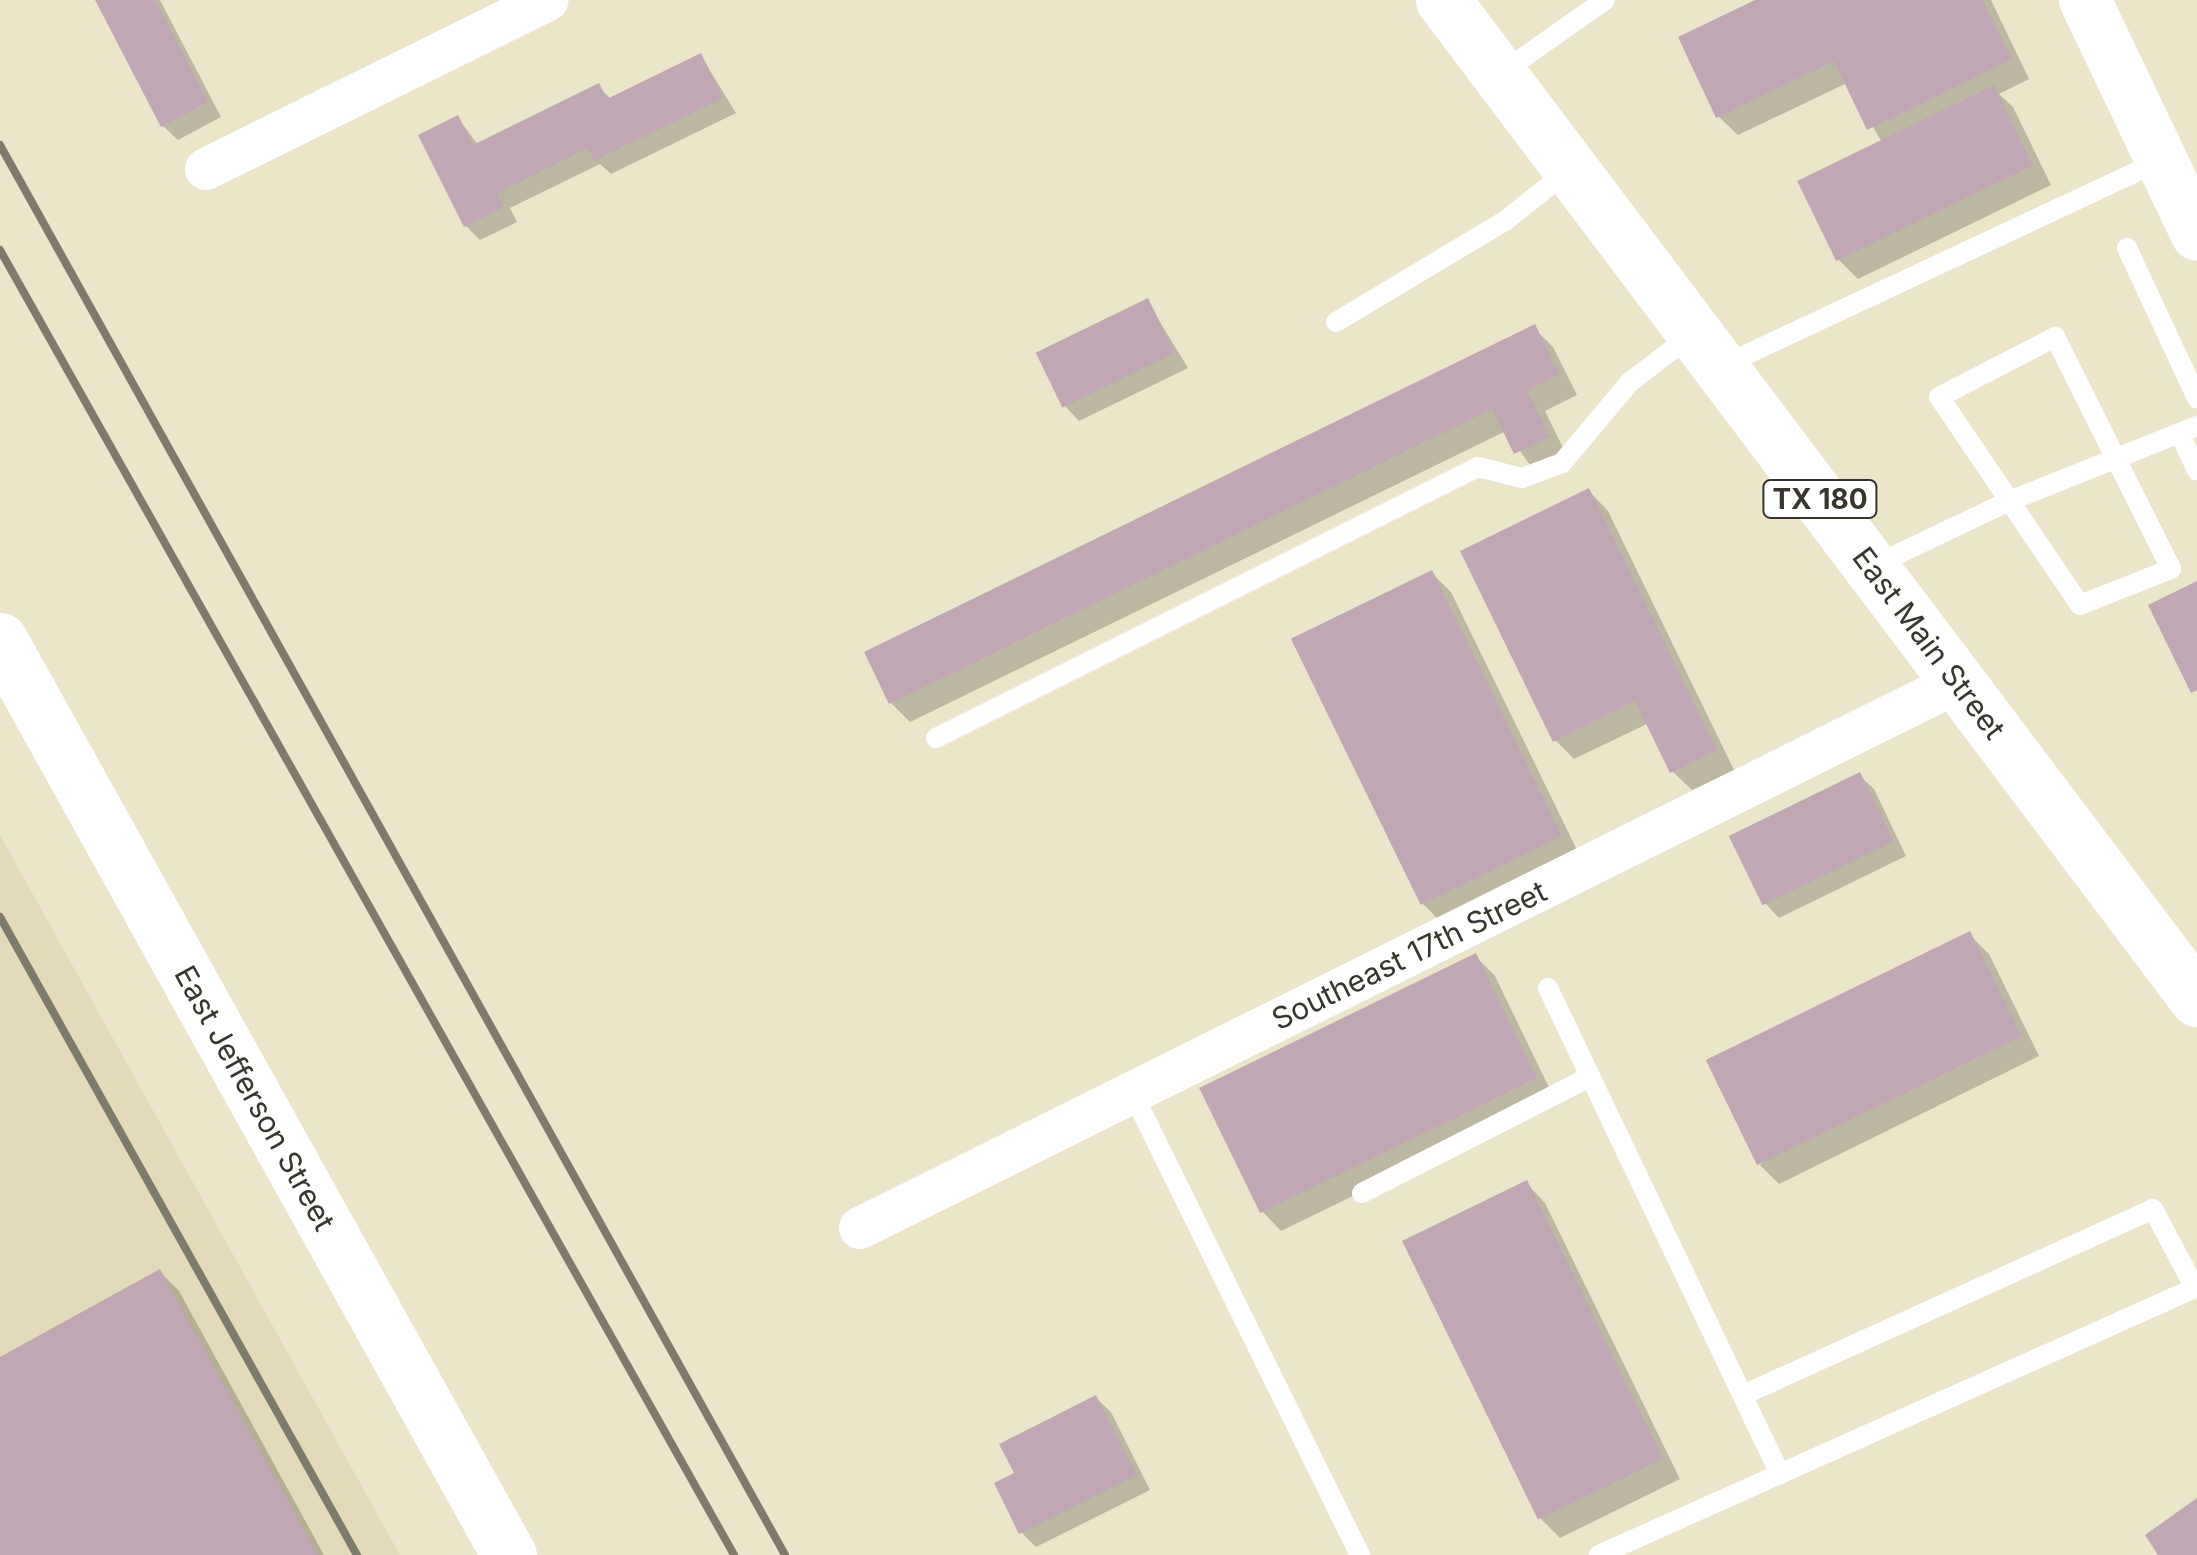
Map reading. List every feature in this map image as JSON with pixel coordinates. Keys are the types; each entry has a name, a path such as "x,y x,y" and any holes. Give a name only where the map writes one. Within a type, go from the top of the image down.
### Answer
{"main road":[{"name":"East Main Street","path":"1443,0 2197,999"},
{"name":"East Jefferson Street","path":"0,640 509,1555"}],"street":[{"path":"206,169 548,0"},
{"path":"2084,0 2197,235"},
{"name":"Southeast 17th Street","path":"860,1228 1958,682"}],"lane":[{"path":"1499,74 1604,0"},
{"path":"936,738 1478,467 1522,478 1562,463 1630,382 2161,160"},
{"path":"1336,322 1504,222 1571,169"},
{"path":"2127,248 2197,398"},
{"path":"2055,337 2110,458 2170,569 2080,605 2007,502 1939,397 2055,337"},
{"path":"1871,567 2007,502 2188,430 2197,470"},
{"path":"1548,988 1780,1474"},
{"path":"1362,1193 1590,1077"},
{"path":"1132,1092 1360,1555"},
{"path":"1598,1555 2196,1288 2153,1209 1743,1396"}],"shaded area":[{"path":"0,835 400,1555 0,1555"}],"building":[{"path":"95,0 155,0 208,102 161,127"},
{"path":"1755,0 1983,0 2012,59 1867,130 1834,61 1716,118 1678,37"},
{"path":"701,53 723,98 594,161 588,148 497,193 504,207 464,227 418,135 458,115 473,145 599,83 607,99"},
{"path":"1994,85 2033,165 1836,261 1797,181"},
{"path":"1148,298 1175,353 1062,408 1036,353"},
{"path":"1535,324 1559,375 1527,391 1550,437 1514,454 1492,409 889,704 864,652"},
{"path":"1589,488 1717,750 1670,773 1635,701 1553,742 1460,551"},
{"path":"1432,570 1562,836 1421,905 1291,639"},
{"path":"2197,581 2197,690 2191,693 2148,605"},
{"path":"1860,772 1894,841 1763,905 1729,836"},
{"path":"1970,931 2021,1036 1757,1165 1706,1060"},
{"path":"1476,953 1537,1078 1260,1213 1199,1088"},
{"path":"1527,1180 1663,1459 1538,1520 1402,1241"},
{"path":"160,1269 318,1555 0,1555 0,1357"},
{"path":"1096,1395 1137,1475 1019,1534 994,1483 1014,1473 999,1444"},
{"path":"2197,1498 2197,1555 2158,1555 2145,1535"}],"railway":[{"path":"0,145 785,1555"},
{"path":"0,250 734,1555"},
{"path":"0,917 357,1555"}]}
